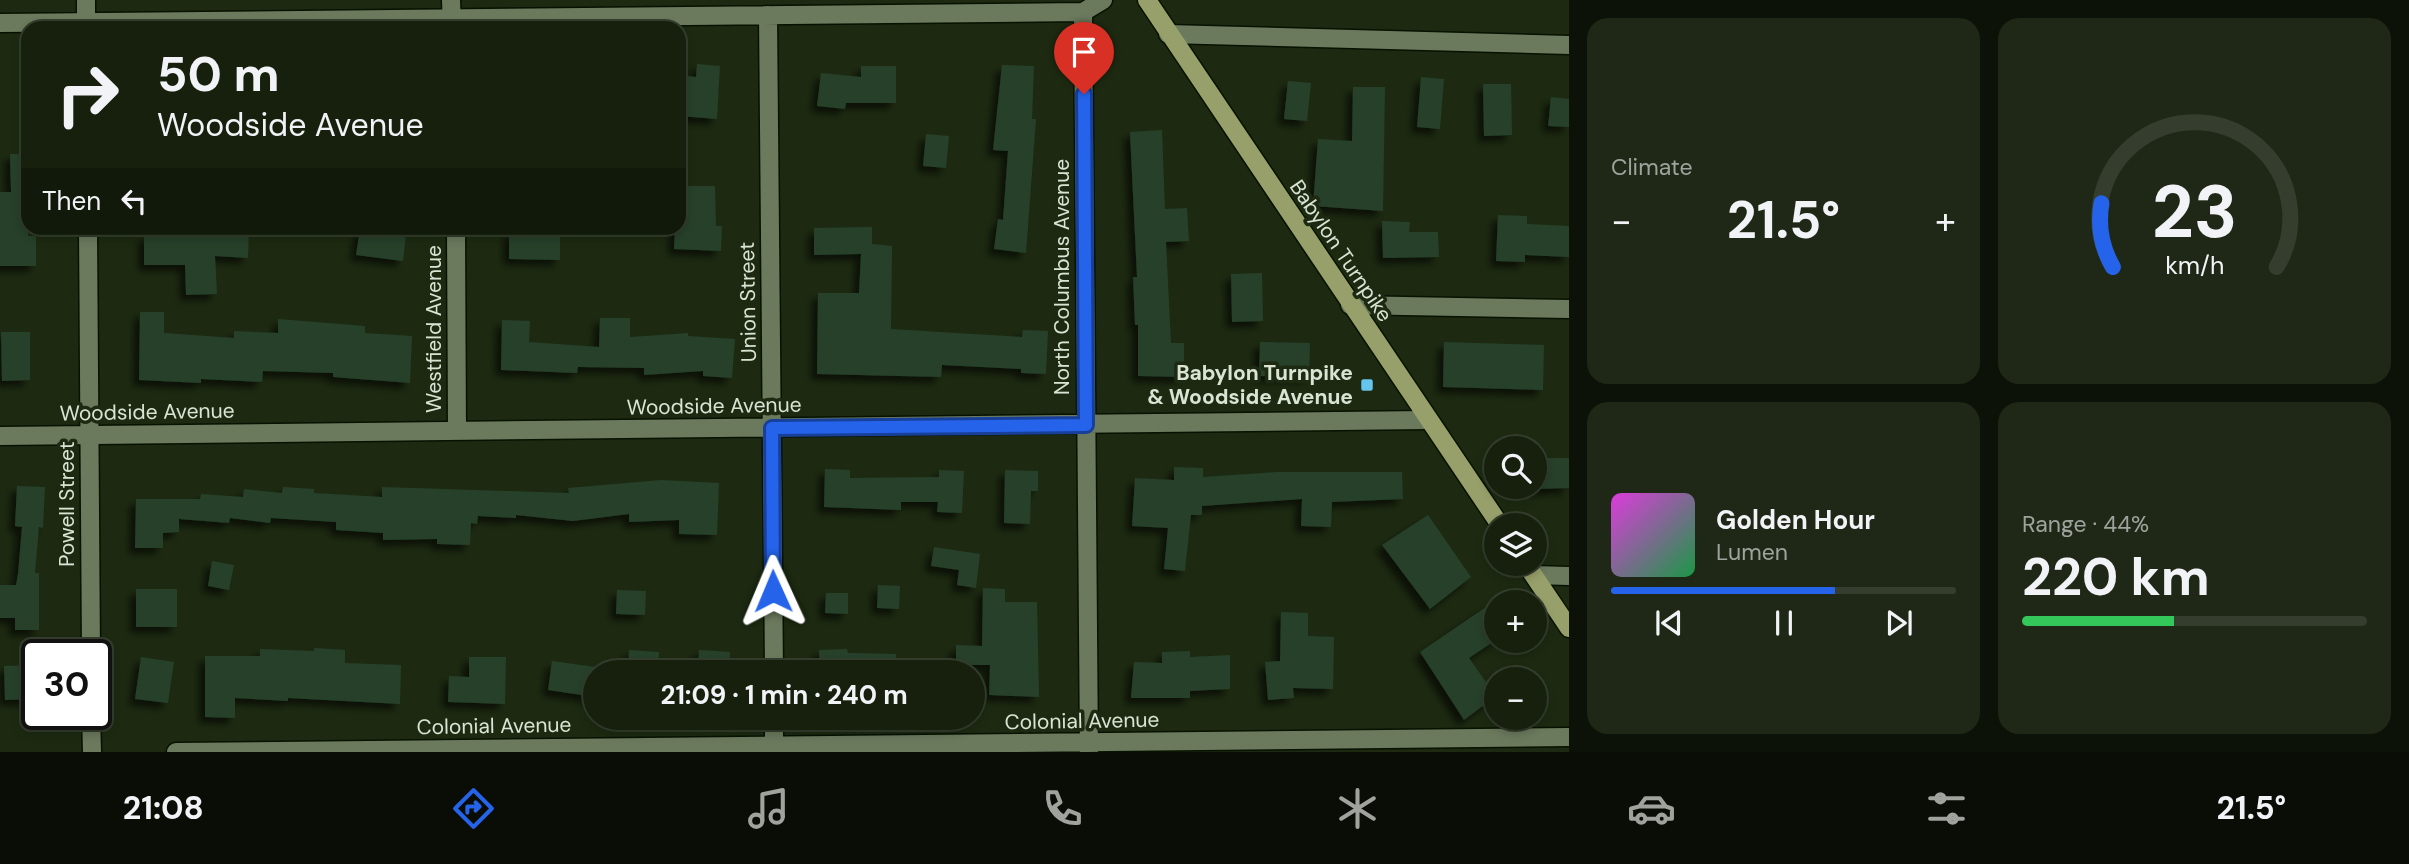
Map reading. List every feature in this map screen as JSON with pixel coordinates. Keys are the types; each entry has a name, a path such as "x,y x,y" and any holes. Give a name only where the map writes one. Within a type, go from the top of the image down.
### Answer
{"main road":[{"name":"Babylon Turnpike","path":"1147,0 1492,513"},
{"path":"1535,576 1569,628"}],"street":[{"path":"86,0 86,21"},
{"path":"232,21 451,15 1083,12 1102,0"},
{"name":"North Columbus Avenue","path":"1083,12 1089,748"},
{"name":"Union Street","path":"768,15 774,660"},
{"path":"0,23 21,23"},
{"path":"1168,34 1569,45"},
{"name":"Powell Street","path":"88,235 91,639"},
{"name":"Westfield Avenue","path":"456,235 457,431"},
{"path":"1350,305 1569,309"},
{"name":"Woodside Avenue","path":"0,436 1427,420"},
{"path":"1547,572 1569,576"},
{"path":"91,730 92,752"},
{"path":"774,730 774,749"},
{"name":"Colonial Avenue","path":"176,752 1404,746 1569,737"}],"building":[{"path":"697,64 720,66 717,119 686,117 686,76 696,77"},
{"path":"1002,65 1034,66 1032,119 1036,119 1026,253 994,249 998,219 1003,220 1008,151 993,150"},
{"path":"861,66 896,66 896,103 846,103 845,109 817,106 821,73 861,77"},
{"path":"1421,77 1444,79 1440,129 1417,127"},
{"path":"1288,81 1311,83 1307,121 1284,119"},
{"path":"1483,84 1511,84 1512,135 1484,136"},
{"path":"1353,87 1385,87 1383,211 1313,206 1318,139 1352,141"},
{"path":"1551,97 1569,99 1569,127 1548,126"},
{"path":"1162,130 1165,209 1187,208 1189,241 1166,242 1171,343 1184,343 1184,377 1138,376 1138,325 1135,325 1133,277 1137,277 1130,132"},
{"path":"926,134 949,136 946,168 923,166"},
{"path":"10,154 21,154 21,235 36,236 36,266 0,266 0,192 11,192"},
{"path":"686,186 715,186 716,226 722,226 721,251 674,249 675,235 686,235"},
{"path":"1498,215 1527,216 1527,224 1569,226 1569,257 1525,255 1525,262 1496,261"},
{"path":"1382,221 1410,222 1409,232 1438,232 1439,257 1383,258"},
{"path":"872,227 872,244 892,246 891,329 1022,337 1023,330 1048,331 1046,374 1021,373 1021,369 942,365 941,377 817,374 818,293 859,293 861,254 814,255 814,228"},
{"path":"144,235 249,235 248,258 215,256 217,294 186,295 185,265 144,265"},
{"path":"359,235 406,235 403,261 356,255"},
{"path":"509,235 560,235 560,260 509,259"},
{"path":"1262,273 1263,321 1232,322 1231,274"},
{"path":"140,312 164,312 164,333 234,338 234,331 278,333 278,319 365,326 365,333 412,336 410,383 333,377 333,373 263,371 262,382 139,380"},
{"path":"600,318 630,318 630,337 688,333 688,336 735,339 732,378 703,376 703,371 644,375 644,368 578,367 577,373 501,370 502,320 530,321 529,342 599,347"},
{"path":"1,332 30,332 30,380 2,381"},
{"path":"1260,342 1310,343 1309,377 1259,376"},
{"path":"1444,342 1544,345 1543,390 1443,387"},
{"path":"1547,458 1569,458 1569,488 1547,489"},
{"path":"1174,467 1203,468 1203,477 1277,472 1402,472 1403,499 1332,502 1331,527 1301,526 1302,499 1202,506 1202,515 1191,515 1185,571 1164,569 1168,528 1132,526 1135,478 1174,480"},
{"path":"825,469 850,470 850,478 939,477 939,470 964,471 962,513 937,512 938,502 901,502 901,510 824,507"},
{"path":"1005,470 1038,471 1038,491 1031,491 1030,524 1004,523"},
{"path":"661,480 719,483 717,535 679,534 679,520 629,522 629,514 573,521 516,515 516,518 478,516 477,524 471,523 470,545 437,544 437,539 383,540 383,533 336,530 336,522 271,518 270,523 230,518 229,523 179,519 179,532 163,533 163,548 135,548 136,499 200,499 201,494 243,497 244,489 282,493 283,487 314,489 314,493 382,497 382,487 569,493 568,488"},
{"path":"17,486 45,487 43,528 39,527 35,573 39,573 39,630 15,630 15,618 0,618 0,585 16,585 18,574 22,527 15,526"},
{"path":"1428,515 1471,577 1430,609 1382,545"},
{"path":"934,547 980,554 976,588 957,585 959,570 931,566"},
{"path":"212,561 234,565 229,590 208,586"},
{"path":"878,585 900,586 899,609 877,608"},
{"path":"983,588 1005,589 1005,602 1037,602 1039,697 989,695 990,665 985,665 985,660 956,660 956,645 982,646"},
{"path":"136,589 177,589 177,627 136,627"},
{"path":"617,590 646,591 645,615 616,614"},
{"path":"826,593 848,593 848,614 825,613"},
{"path":"1484,608 1484,648 1469,658 1484,679 1484,705 1464,720 1420,652"},
{"path":"1281,612 1308,613 1308,636 1334,637 1333,689 1293,688 1294,698 1268,700 1265,662 1280,661"},
{"path":"314,648 345,650 345,663 401,665 400,704 235,698 235,718 205,717 205,656 260,656 260,649 314,651"},
{"path":"847,649 848,653 896,654 896,660 819,660 819,650"},
{"path":"629,650 659,652 659,660 629,660"},
{"path":"699,650 730,652 730,660 699,660"},
{"path":"1190,651 1190,657 1230,655 1230,689 1190,691 1190,698 1131,698 1134,662 1162,663 1162,652"},
{"path":"141,657 174,662 168,703 135,699"},
{"path":"469,657 506,657 505,704 448,702 449,676 469,677"},
{"path":"552,661 583,665 583,695 548,690"},
{"path":"21,665 21,700 5,700 4,666"}],"place":[{"name":"Babylon Turnpike & Woodside Avenue","path":"1367,385"}],"route":[{"path":"773,591 772,428 1086,425 1084,94"}]}
